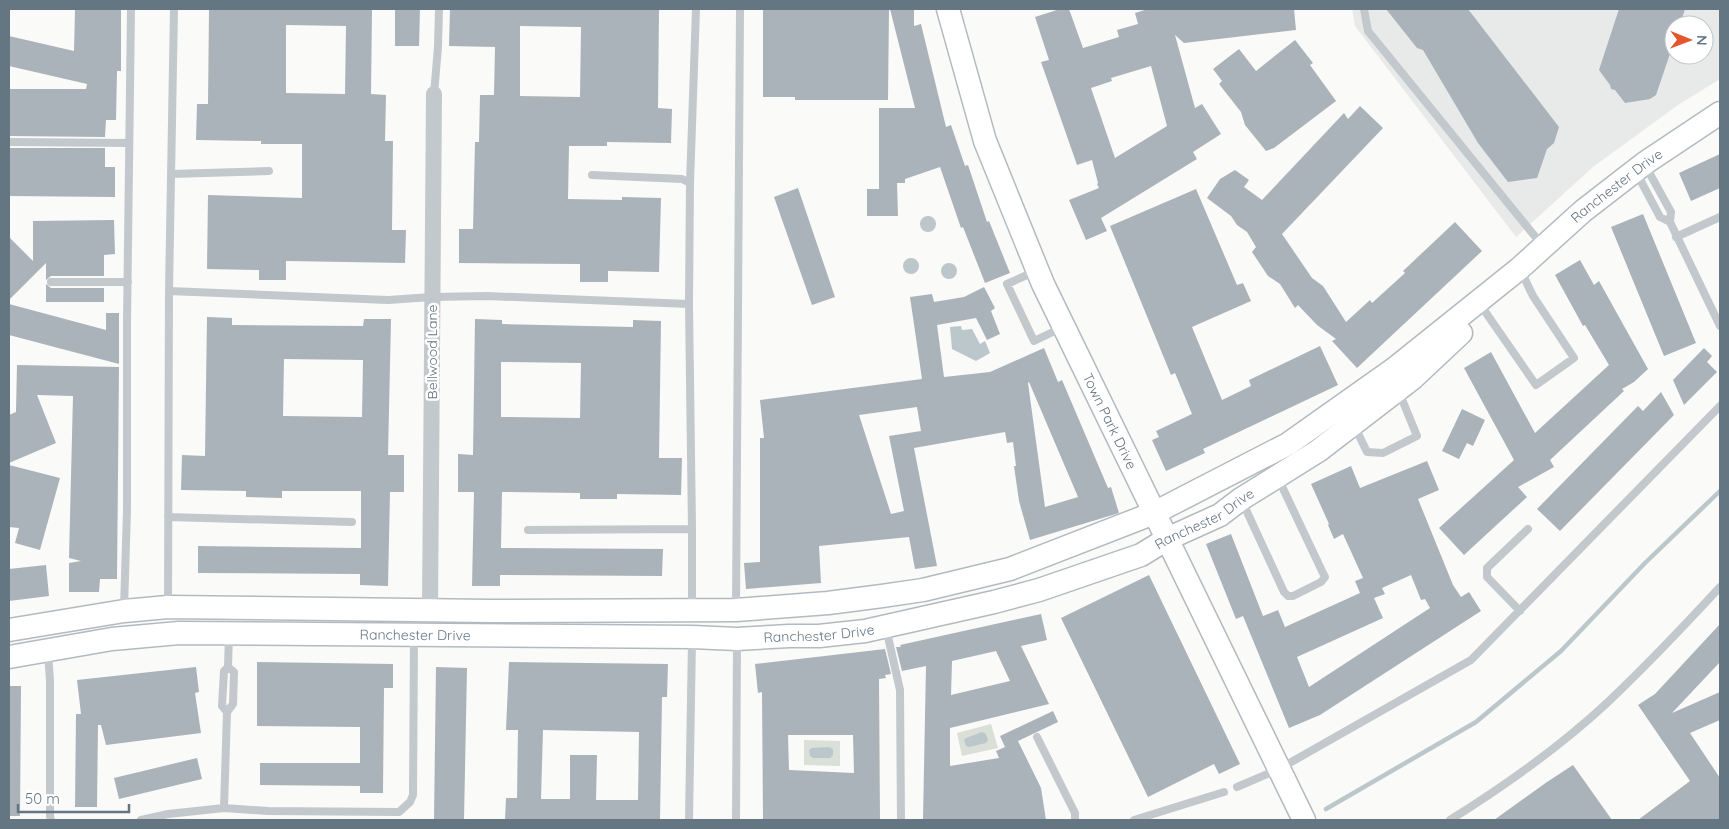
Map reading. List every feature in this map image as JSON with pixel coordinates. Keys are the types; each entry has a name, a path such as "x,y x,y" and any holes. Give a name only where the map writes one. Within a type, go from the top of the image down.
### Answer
{"street":[{"name":"Town Park Drive","path":"948,9 985,141 1038,270 1304,820"},
{"name":"Bellwood Lane","path":"430,610 434,94"},
{"name":"Ranchester Drive","path":"9,630 124,611 168,607 490,612 736,610 828,603 923,590 1010,568 1154,512 1288,444 1356,413 1398,389 1413,378 1484,310 1542,245 1640,167 1720,113"},
{"name":"Ranchester Drive","path":"9,657 112,639 180,633 414,634 737,639 819,636 886,626 994,602 1039,590 1141,555 1167,539 1220,515 1241,499 1318,451 1356,413 1394,369 1520,268"},
{"path":"923,590 930,616"},
{"path":"229,633 230,608"},
{"path":"692,610 692,637"},
{"path":"490,612 490,635"}],"lane":[{"path":"124,611 127,510 131,9"},
{"path":"168,607 169,291 174,9"},
{"path":"434,94 439,9"},
{"path":"692,610 689,304 690,183 696,9"},
{"path":"736,610 740,9"},
{"path":"1364,9 1368,31 1542,245"},
{"path":"9,142 129,143"},
{"path":"1640,167 1660,217 1670,222"},
{"path":"1640,167 1671,212 1670,222 1676,237 1720,326"},
{"path":"171,174 269,171"},
{"path":"592,175 682,179 690,183"},
{"path":"1676,237 1720,217"},
{"path":"1484,310 1536,385 1574,358 1533,296 1520,268"},
{"path":"1038,270 1007,284 1034,341 1064,326"},
{"path":"51,282 128,282"},
{"path":"169,291 388,300 487,296 689,304"},
{"path":"1356,413 1367,452 1383,453 1417,436 1398,389"},
{"path":"1237,787 1278,769 1471,660 1720,406"},
{"path":"1241,499 1284,592 1288,596 1293,596 1322,582 1324,577 1322,571 1277,477"},
{"path":"168,517 352,522"},
{"path":"528,530 692,529"},
{"path":"1520,610 1487,577 1486,568 1528,529"},
{"path":"1450,820 1506,784 1582,725 1615,695 1720,587"},
{"path":"886,626 900,690 901,820"},
{"path":"224,808 227,712 222,706 224,671 228,667 229,633"},
{"path":"141,820 168,814 224,808 268,811 400,812 410,802 413,795 414,634"},
{"path":"688,820 692,637"},
{"path":"736,820 737,639"},
{"path":"47,651 50,681 51,820"},
{"path":"1037,737 1075,814 1075,820"},
{"path":"1134,820 1224,792"}],"shaded area":[{"path":"1352,9 1720,9 1720,79 1678,105 1593,167 1516,237 1355,26"},
{"path":"928,216 934,218 936,224 934,230 928,232 922,230 920,224 922,218"},
{"path":"911,258 917,260 919,266 917,272 911,274 905,272 903,266 905,260"},
{"path":"949,263 955,265 957,271 955,277 949,279 943,277 941,271 943,265"},
{"path":"961,326 962,330 972,329 980,344 985,341 990,353 976,361 952,349 950,327"},
{"path":"991,724 998,748 962,756 957,733"},
{"path":"982,732 986,734 988,740 986,743 966,746 964,740 966,738"},
{"path":"804,740 840,741 840,766 804,765"},
{"path":"829,747 833,749 833,755 830,758 813,758 810,756 809,750 812,748"}],"building":[{"path":"75,9 121,9 121,71 117,71 116,120 106,120 105,137 9,136 9,89 86,89 87,84 9,66 9,36 74,51"},
{"path":"209,9 372,9 371,94 386,95 385,141 393,141 392,230 406,230 405,263 286,261 286,280 259,280 259,270 207,269 208,195 302,198 302,144 261,144 261,141 196,140 197,104 208,104","holes":["286,25 346,26 345,94 286,93"]},
{"path":"395,9 420,9 419,46 395,46"},
{"path":"450,9 659,9 658,108 672,109 671,143 607,142 607,146 569,146 568,199 622,200 622,197 661,198 659,272 608,271 608,282 580,282 580,264 459,263 459,229 473,229 475,142 479,142 480,95 494,95 495,47 449,46","holes":["520,26 581,27 580,97 520,96"]},
{"path":"763,9 889,9 888,100 795,100 795,97 763,97"},
{"path":"890,9 914,9 914,26 921,24 946,127 951,125 965,166 968,165 987,222 989,221 1010,273 985,283 963,227 961,228 940,167 905,179 905,183 897,183 898,216 867,216 867,189 879,189 879,108 915,108"},
{"path":"1060,9 1069,9 1083,48 1119,37 1117,30 1138,24 1135,13 1148,9 1294,9 1296,30 1184,43 1175,35 1195,108 1202,104 1221,134 1193,152 1197,159 1101,218 1107,231 1086,240 1069,200 1099,188 1098,183 1092,160 1077,165 1041,62 1049,60 1035,17","holes":["1151,66 1167,126 1115,158 1091,88 1112,81 1111,78"]},
{"path":"1386,9 1468,9 1559,127 1554,143 1547,149 1537,178 1508,182 1478,143 1423,50 1417,48"},
{"path":"1619,9 1685,9 1683,15 1664,15 1664,65 1666,65 1656,95 1650,99 1625,103 1615,90 1611,89 1599,70"},
{"path":"1295,40 1313,63 1310,65 1336,101 1274,148 1266,151 1245,125 1241,112 1219,84 1222,81 1213,69 1239,49 1256,71"},
{"path":"1360,106 1383,128 1282,234 1312,278 1323,286 1346,322 1370,300 1372,303 1405,273 1403,271 1455,222 1482,251 1357,368 1332,341 1336,339 1317,325 1298,305 1295,308 1280,284 1268,276 1252,252 1256,247 1247,232 1237,225 1231,216 1207,198 1220,179 1235,170 1249,180 1244,187 1262,200 1344,113 1348,119"},
{"path":"9,148 105,148 105,167 115,167 115,197 9,196"},
{"path":"1720,154 1720,188 1691,201 1679,173"},
{"path":"798,188 835,297 812,305 774,197"},
{"path":"1196,189 1237,285 1243,283 1251,301 1192,327 1222,400 1251,386 1249,380 1320,346 1338,385 1203,449 1205,453 1166,471 1152,440 1159,437 1156,431 1192,414 1175,373 1171,375 1110,226"},
{"path":"1643,214 1696,343 1664,356 1611,227"},
{"path":"114,220 115,254 104,255 104,276 51,276 46,280 46,263 9,300 9,237 33,261 33,221"},
{"path":"1580,260 1594,285 1599,281 1648,369 1634,382 1622,389 1624,391 1550,460 1554,467 1518,487 1527,497 1464,555 1439,528 1514,460 1464,368 1491,352 1535,433 1609,365 1585,325 1583,326 1555,275"},
{"path":"46,284 51,288 104,288 104,302 46,302"},
{"path":"984,287 995,308 991,311 1000,334 987,340 976,318 937,325 944,377 990,372 1044,348 1058,382 1062,380 1108,488 1111,487 1119,513 1030,540 1019,501 1013,442 1007,443 1005,432 914,448 937,566 915,569 909,537 819,546 821,583 746,589 744,563 760,562 760,438 764,438 760,400 922,379 910,297 932,294 934,302 964,297","holes":["1028,383 1078,497 1045,507","917,407 921,431 889,436 904,511 891,514 859,415"]},
{"path":"9,304 106,330 106,313 119,313 119,364 9,335"},
{"path":"207,317 232,318 232,325 363,326 364,319 391,319 388,455 404,455 404,492 390,492 388,586 360,585 360,574 198,573 198,546 361,548 361,491 282,491 282,498 246,497 246,491 181,490 182,455 205,456","holes":["284,359 363,360 362,417 283,416"]},
{"path":"475,319 502,320 502,324 633,327 633,320 661,321 659,458 682,458 681,495 617,494 617,499 580,499 580,493 502,492 501,548 663,549 662,576 500,575 500,586 472,586 474,492 458,492 458,454 473,455","holes":["501,362 581,363 580,418 501,417"]},
{"path":"1704,348 1712,356 1707,362 1717,372 1684,405 1673,380"},
{"path":"17,365 119,367 117,579 100,579 99,592 69,592 69,563 81,561 69,558 73,396 37,395 56,443 9,463 9,415 16,412"},
{"path":"1661,392 1674,415 1560,531 1537,509 1638,406 1643,411"},
{"path":"1462,409 1485,420 1473,446 1467,443 1459,459 1442,451"},
{"path":"1427,461 1439,490 1418,499 1453,585 1461,597 1469,592 1481,611 1320,715 1289,728 1243,616 1236,619 1206,544 1231,534 1263,616 1278,610 1285,627 1360,593 1355,581 1363,578 1343,534 1334,539 1311,484 1351,466 1360,488","holes":["1411,575 1421,600 1425,599 1430,608 1309,687 1297,657 1383,618 1374,598 1385,594 1382,588"]},
{"path":"9,465 60,478 40,550 15,543 19,528 9,527"},
{"path":"46,565 49,596 9,601 9,569"},
{"path":"1149,575 1240,764 1219,774 1214,764 1148,797 1061,618"},
{"path":"1041,614 1047,640 1021,646 1049,704 950,728 950,766 999,758 996,751 1005,747 1000,736 1053,711 1058,722 1018,741 1041,788 1046,820 923,820 926,666 902,671 896,647 901,647 900,645","holes":["996,651 1010,681 951,695 952,661"]},
{"path":"1720,624 1720,662 1672,713 1720,692 1720,720 1690,733 1720,778 1720,820 1638,820 1690,781 1638,705 1655,694"},
{"path":"885,649 891,674 885,675 886,678 879,679 880,820 763,820 762,692 758,693 755,664","holes":["788,735 853,735 854,773 789,770"]},
{"path":"257,662 393,664 393,688 384,688 383,793 360,793 360,786 260,785 260,763 360,763 360,727 257,726"},
{"path":"509,662 668,664 667,697 662,697 660,820 505,820 506,798 517,798 518,730 506,730","holes":["543,730 639,732 638,800 596,800 597,755 570,755 570,799 541,799"]},
{"path":"196,667 199,692 195,693 201,733 106,745 101,725 98,725 97,807 75,807 76,714 81,714 77,680"},
{"path":"436,667 467,668 464,820 434,820"},
{"path":"9,686 21,686 20,816 9,816"},
{"path":"197,758 202,779 119,799 114,778"},
{"path":"1573,765 1612,820 1494,820 1547,782"}],"waterway":[{"path":"1326,809 1476,722 1561,651 1645,563 1720,491"}]}
